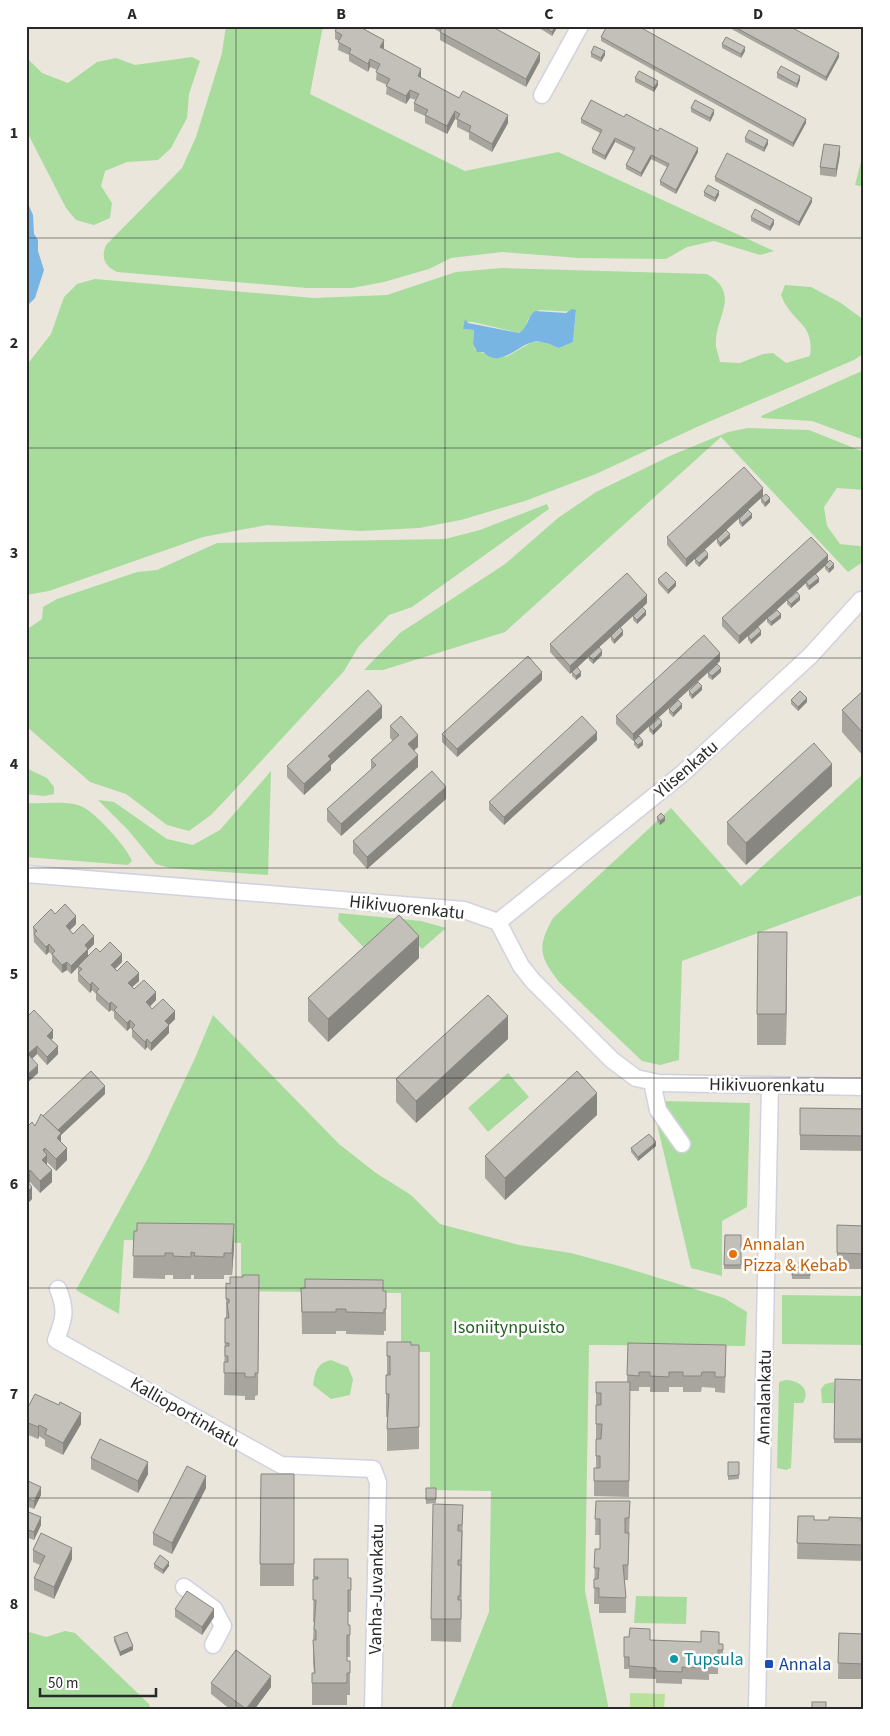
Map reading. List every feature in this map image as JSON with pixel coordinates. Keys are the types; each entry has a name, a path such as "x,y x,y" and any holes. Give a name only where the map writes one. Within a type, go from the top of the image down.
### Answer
{"street":[{"path":"542,95 580,26"},
{"name":"Ylisenkatu","path":"498,922 683,773 810,656 861,600"},
{"name":"Hikivuorenkatu","path":"26,874 464,910 498,922 521,966 533,981 612,1060 636,1078 652,1082 864,1087"},
{"path":"652,1082 658,1110 682,1144"},
{"name":"Annalankatu","path":"757,1710 770,1085"},
{"name":"Kallioportinkatu","path":"58,1289 64,1304 64,1320 56,1340 281,1466 373,1469"},
{"name":"Vanha-Juvankatu","path":"373,1469 378,1482 373,1710"},
{"path":"184,1587 214,1609 223,1626 213,1645"}],"green space":[{"path":"226,26 323,26 310,94 465,171 558,152 774,251 760,255 714,241 687,247 666,259 579,258 502,252 451,258 429,269 384,282 352,288 307,288 117,272 106,264 104,253 106,245 182,168 196,137 222,53"},
{"path":"26,57 42,73 68,83 97,62 116,58 135,65 192,57 200,61 189,94 187,118 171,148 158,160 127,162 105,171 101,186 112,203 110,218 94,225 76,220 66,208 26,130"},
{"path":"864,150 864,187 855,185"},
{"path":"502,268 707,274 718,282 723,290 725,299 716,336 716,347 720,362 740,363 763,354 773,353 786,363 810,356 811,345 806,329 790,312 781,295 785,285 811,287 841,303 864,320 864,353 854,360 699,426 596,474 525,501 461,520 419,528 360,531 267,525 203,537 49,591 26,595 26,366 51,334 64,297 77,284 95,279 314,298 387,295 456,272","holes":["539,310 576,312 573,342 559,348 544,342 532,342 508,356 497,358 475,350 473,344 474,330 463,329 467,322 473,322 519,333 525,328 528,319"]},
{"path":"864,370 864,440 812,421 762,418 761,416"},
{"path":"748,428 809,430 864,452 864,490 837,488 824,507 827,526 840,544 860,546 864,549 864,561 848,572 721,437 505,632 383,670 364,670 400,633 505,564 558,518 596,492 672,455 728,432"},
{"path":"547,504 549,509 412,607 389,615 359,646 344,671 229,796 211,815 189,831 167,825 126,794 90,782 26,726 26,630 42,619 43,607 57,599 137,572 157,570 217,543 445,539 480,530"},
{"path":"26,768 47,778 54,787 54,794 44,796 26,794"},
{"path":"271,771 268,875 170,868 156,864 128,830 98,800 114,802 167,839 193,845 220,830"},
{"path":"864,773 864,894 682,961 679,1060 660,1065 642,1061 559,982 547,965 544,958 543,944 544,937 553,918 671,808 741,886"},
{"path":"26,803 65,803 84,808 100,820 123,847 132,861 128,865 26,857"},
{"path":"339,913 421,921 446,928 422,949 405,932 366,950 338,920"},
{"name":"Isoniitynpuisto","path":"213,1015 339,1144 376,1173 411,1195 440,1224 519,1245 571,1253 623,1267 724,1298 747,1312 745,1346 589,1345 585,1591 609,1710 450,1710 489,1612 491,1491 430,1490 430,1352 401,1352 401,1293 241,1291 241,1243 124,1240 119,1314 76,1290 147,1160"},
{"path":"508,1073 529,1097 488,1132 468,1108"},
{"path":"663,1101 750,1103 747,1207 722,1221 722,1276 691,1268 656,1120"},
{"path":"782,1295 864,1296 864,1345 782,1344"},
{"path":"331,1360 348,1367 353,1379 350,1395 331,1399 313,1385 317,1369 326,1361"},
{"path":"785,1380 798,1383 806,1393 803,1403 794,1403 791,1468 786,1470 777,1468 779,1382"},
{"path":"834,1382 835,1403 822,1403 821,1389 825,1384"},
{"path":"636,1596 687,1597 686,1624 634,1623"},
{"path":"26,1631 46,1637 65,1631 75,1633 149,1704 151,1710 26,1710"},
{"path":"630,1693 665,1694 664,1710 630,1710"}],"water":[{"path":"26,199 33,215 34,234 38,240 38,251 44,270 35,298 26,307"},
{"path":"572,309 576,310 573,342 559,348 543,342 533,342 508,355 496,358 489,357 483,352 477,352 473,344 474,330 463,329 465,319 468,323 519,333 535,311 566,313"}],"building":[{"path":"338,26 358,26 384,40 380,47 421,69 418,76 459,98 463,91 508,115 492,144 469,131 471,126 457,119 460,114 455,111 447,126 425,115 428,110 414,103 419,94 410,90 406,96 386,86 390,79 376,72 380,64 370,59 368,64 349,53 351,49 338,42 342,35 335,31"},
{"path":"443,26 491,26 540,53 526,79 440,32"},
{"path":"543,26 556,26 552,32"},
{"path":"607,26 638,26 806,119 793,143 601,37"},
{"path":"733,26 789,26 839,53 826,77"},
{"path":"726,37 745,47 741,54 722,44"},
{"path":"594,46 605,51 601,58 591,53"},
{"path":"781,66 800,76 797,84 777,73"},
{"path":"639,71 658,81 654,88 635,78"},
{"path":"591,100 624,117 626,114 658,131 660,128 698,148 676,190 660,181 669,164 651,155 641,173 626,165 635,148 615,138 605,156 592,149 602,130 581,119"},
{"path":"695,100 714,110 710,118 691,108"},
{"path":"749,130 768,140 764,148 745,138"},
{"path":"824,144 840,146 836,169 820,167"},
{"path":"727,153 812,198 799,222 715,177"},
{"path":"708,185 719,191 715,198 704,192"},
{"path":"755,209 774,220 770,227 751,217"},
{"path":"744,467 763,488 686,559 667,537"},
{"path":"766,494 770,498 765,503 761,498"},
{"path":"748,510 752,514 742,523 739,519"},
{"path":"726,530 730,534 720,543 717,539"},
{"path":"811,537 828,555 739,636 722,618"},
{"path":"705,550 708,554 699,563 695,559"},
{"path":"830,560 834,564 829,569 825,565"},
{"path":"666,572 676,582 668,590 658,579"},
{"path":"627,573 647,595 570,666 550,644"},
{"path":"815,574 819,578 809,586 806,582"},
{"path":"797,592 800,596 791,604 787,600"},
{"path":"642,607 646,611 637,620 633,616"},
{"path":"777,610 781,614 771,622 767,618"},
{"path":"620,627 623,631 614,640 611,636"},
{"path":"758,627 761,631 751,640 748,636"},
{"path":"704,635 720,653 633,734 616,716"},
{"path":"599,647 602,651 593,660 589,656"},
{"path":"528,656 542,672 457,749 442,734"},
{"path":"717,664 721,668 712,676 708,673"},
{"path":"577,667 581,672 576,676 572,672"},
{"path":"698,682 702,686 692,695 689,691"},
{"path":"368,690 382,706 328,756 331,759 304,784 287,766"},
{"path":"864,690 864,733 863,733 842,710"},
{"path":"800,691 807,698 798,707 791,700"},
{"path":"678,700 682,704 673,713 669,709"},
{"path":"401,716 418,735 408,744 418,755 341,824 327,809 376,765 371,760 399,735 390,726"},
{"path":"582,716 597,732 504,817 489,802"},
{"path":"659,718 662,722 653,731 649,727"},
{"path":"639,736 643,741 638,745 634,741"},
{"path":"814,743 832,764 746,843 727,822"},
{"path":"432,771 446,787 367,857 353,841"},
{"path":"661,813 665,817 660,821 657,817"},
{"path":"65,904 76,916 66,926 73,934 83,924 94,936 85,945 88,949 71,966 67,962 62,965 52,954 55,951 49,944 46,947 34,934 37,931 33,927 51,909 55,914"},
{"path":"399,915 419,936 328,1019 308,998"},
{"path":"758,932 787,932 786,1014 757,1014"},
{"path":"110,942 122,954 111,965 117,971 127,961 139,973 128,983 134,989 144,980 156,992 146,1002 152,1009 163,999 175,1011 165,1021 169,1025 151,1043 147,1039 145,1042 132,1029 135,1025 130,1020 127,1023 114,1010 117,1007 111,1002 109,1004 96,992 99,989 92,982 90,985 78,973 82,969 78,966 96,948 100,952"},
{"path":"488,995 508,1016 416,1101 396,1079"},
{"path":"34,1010 53,1030 47,1036 58,1046 47,1057 37,1046 28,1054 38,1065 27,1075 26,1022 29,1021 26,1018"},
{"path":"91,1071 105,1086 58,1130 43,1116"},
{"path":"577,1071 597,1093 505,1178 485,1156"},
{"path":"800,1108 864,1109 864,1136 800,1135"},
{"path":"41,1114 61,1133 57,1138 67,1148 56,1159 45,1148 43,1150 47,1155 42,1160 52,1170 40,1181 30,1170 26,1174 26,1135 29,1133 26,1128 32,1122 35,1126"},
{"path":"649,1134 656,1142 638,1157 631,1148"},
{"path":"26,1180 32,1187 26,1193"},
{"path":"137,1223 234,1224 232,1253 224,1253 224,1257 194,1256 195,1253 191,1252 191,1257 173,1256 173,1253 165,1253 165,1256 133,1256 134,1231 137,1231"},
{"path":"837,1225 864,1226 864,1254 837,1253"},
{"name":"Annalan Pizza & Kebab","path":"725,1235 741,1235 741,1265 724,1265"},
{"path":"792,1263 810,1263 810,1275 792,1275"},
{"path":"243,1275 259,1275 258,1373 255,1373 255,1377 245,1377 245,1373 224,1373 224,1362 228,1362 228,1356 225,1356 225,1346 229,1346 229,1343 225,1343 225,1318 229,1318 227,1303 229,1303 229,1299 226,1299 226,1283 230,1284 230,1277 243,1277"},
{"path":"305,1279 383,1280 383,1291 386,1291 386,1309 384,1309 384,1313 346,1312 346,1309 336,1309 336,1312 302,1312 301,1288 305,1288"},
{"path":"387,1342 411,1342 411,1345 419,1345 419,1427 387,1429 389,1394 386,1394 386,1375 390,1375 390,1356 387,1356"},
{"path":"628,1343 726,1345 725,1377 715,1377 715,1372 702,1372 701,1376 683,1376 683,1372 669,1372 669,1377 650,1376 650,1372 639,1372 639,1376 627,1375"},
{"path":"835,1379 864,1380 864,1439 834,1439"},
{"path":"596,1382 630,1382 629,1481 594,1481 594,1468 600,1468 600,1456 596,1456 596,1439 601,1439 602,1424 596,1424 596,1405 601,1405 601,1393 596,1393"},
{"path":"35,1394 59,1405 60,1402 81,1413 63,1443 45,1434 47,1429 26,1422 26,1411"},
{"path":"100,1439 148,1462 138,1481 91,1458"},
{"path":"728,1462 739,1462 739,1475 728,1476"},
{"path":"187,1466 206,1476 172,1543 153,1533"},
{"path":"261,1474 294,1474 294,1564 260,1564"},
{"path":"26,1480 41,1487 34,1501 26,1498"},
{"path":"426,1488 436,1488 436,1499 426,1500"},
{"path":"596,1501 630,1501 629,1518 625,1518 625,1533 629,1533 628,1565 623,1565 626,1598 599,1597 599,1588 594,1588 594,1579 598,1579 599,1568 594,1568 595,1549 600,1549 600,1519 595,1519"},
{"path":"433,1504 463,1505 462,1525 458,1525 458,1531 462,1531 461,1560 458,1560 458,1565 461,1565 460,1596 458,1596 458,1600 461,1600 461,1619 431,1619"},
{"path":"26,1511 41,1517 34,1532 26,1529"},
{"path":"798,1516 814,1516 814,1520 829,1520 829,1517 861,1518 861,1521 864,1521 864,1545 797,1543"},
{"path":"41,1533 72,1548 54,1587 34,1578 45,1556 33,1550"},
{"path":"160,1555 169,1562 163,1570 154,1564"},
{"path":"314,1559 348,1559 348,1578 351,1578 351,1590 348,1590 348,1625 350,1625 350,1635 347,1635 347,1661 350,1661 350,1673 347,1673 347,1683 312,1683 312,1673 315,1673 313,1640 316,1640 316,1630 314,1630 316,1600 313,1600 313,1579 318,1579 318,1577 314,1577"},
{"path":"187,1591 214,1609 202,1627 175,1609"},
{"name":"Tupsula","path":"630,1628 650,1629 650,1640 701,1642 701,1631 719,1632 719,1644 723,1644 723,1650 718,1650 718,1662 709,1662 709,1668 682,1667 682,1672 656,1671 656,1668 629,1666 629,1657 624,1657 624,1637 629,1637"},
{"path":"127,1632 133,1646 120,1652 114,1637"},
{"path":"839,1633 864,1634 864,1664 838,1663"},
{"path":"236,1650 271,1676 246,1709 211,1683"},
{"path":"812,1702 826,1702 826,1710 812,1710"}],"place":[{"name":"Annalan Pizza & Kebab","path":"733,1254"},
{"name":"Tupsula","path":"674,1659"},
{"name":"Annala","path":"769,1664"}]}
